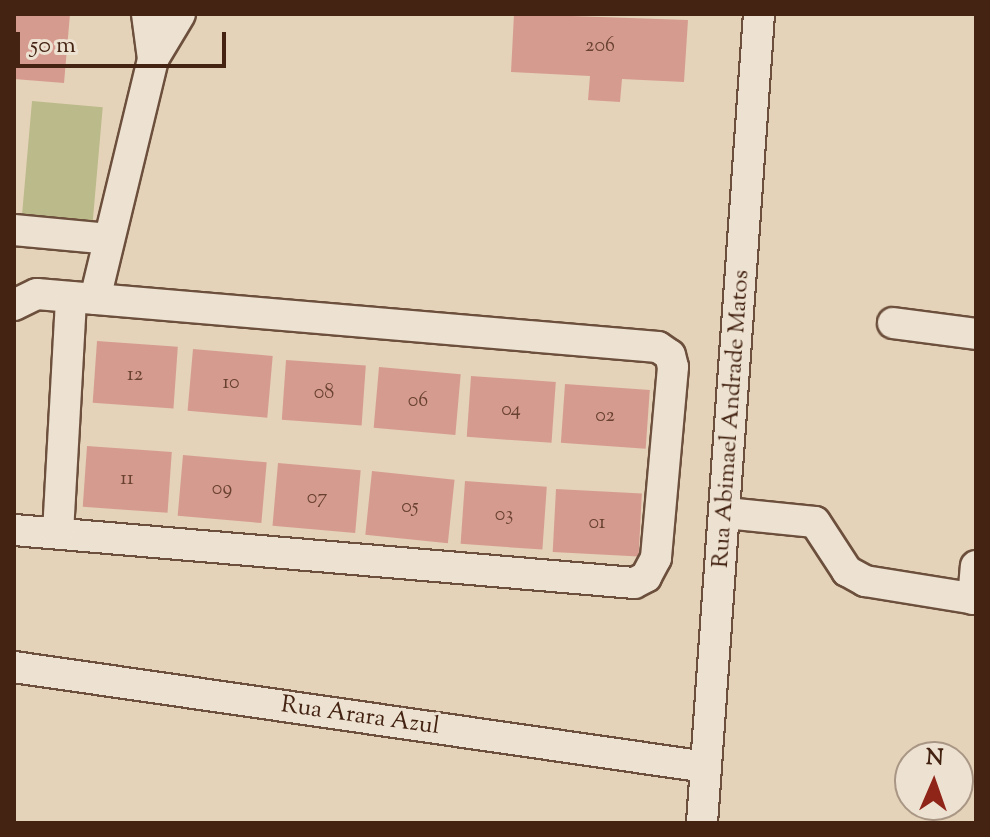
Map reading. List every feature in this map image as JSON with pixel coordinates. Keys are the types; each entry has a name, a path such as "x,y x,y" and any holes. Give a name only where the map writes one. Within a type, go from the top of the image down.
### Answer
{"street":[{"path":"147,14 153,59"},
{"path":"58,533 83,298 109,239 153,59 180,14"},
{"name":"Rua Abimael Andrade Matos","path":"702,823 759,14"},
{"path":"14,230 109,239"},
{"path":"14,305 37,294 658,347 670,355 673,367 656,558 646,577 634,583 14,530"},
{"path":"893,323 976,334"},
{"path":"726,513 815,522 847,571 865,581 975,599 976,566"},
{"name":"Rua Arara Azul","path":"14,667 706,767"}],"shaded area":[{"path":"32,101 103,107 93,224 22,218"}],"building":[{"path":"14,14 70,14 64,83 14,79"},
{"path":"514,14 688,20 684,82 622,79 620,102 588,100 590,76 511,72"},
{"path":"97,341 178,347 173,408 93,403"},
{"path":"193,349 273,356 267,418 188,411"},
{"path":"286,360 366,366 362,425 282,420"},
{"path":"379,367 461,374 455,435 374,428"},
{"path":"471,376 556,382 552,443 467,437"},
{"path":"565,384 650,390 646,449 561,443"},
{"path":"87,446 172,452 168,513 83,507"},
{"path":"183,455 267,462 261,523 178,516"},
{"path":"278,463 361,470 355,533 273,526"},
{"path":"372,471 455,480 448,543 365,535"},
{"path":"465,481 547,487 542,550 461,544"},
{"path":"556,489 642,494 639,556 553,552"}]}
